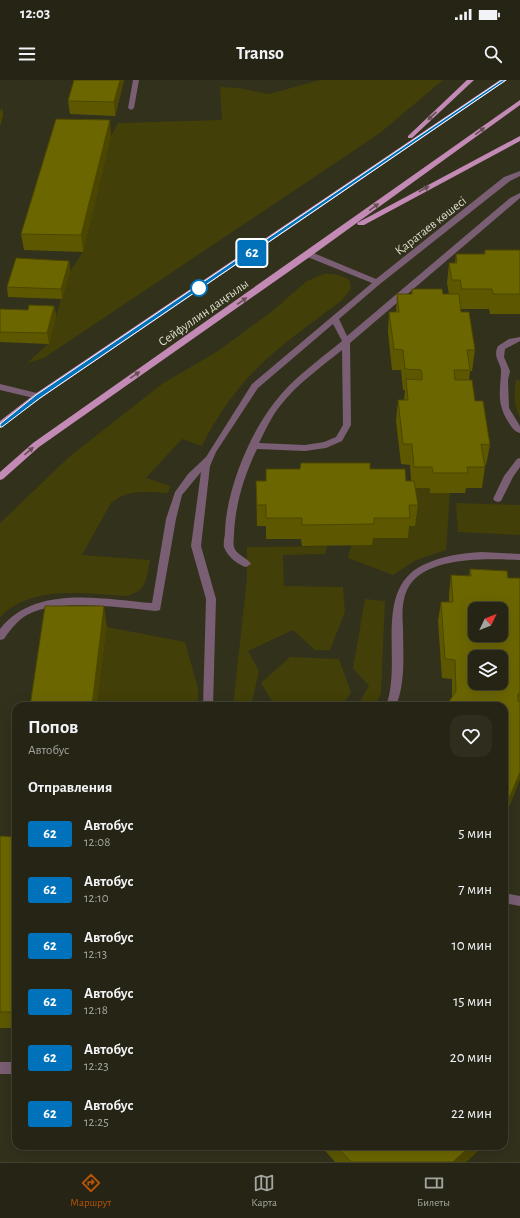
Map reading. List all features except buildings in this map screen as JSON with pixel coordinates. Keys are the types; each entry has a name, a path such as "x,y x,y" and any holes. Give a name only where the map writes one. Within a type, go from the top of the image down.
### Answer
{"main road":[{"path":"387,158 471,80"},
{"name":"Сейфуллин даңғылы","path":"0,425 38,396 504,80"},
{"name":"Сейфуллин даңғылы","path":"0,477 36,445 328,240 520,102"},
{"path":"328,240 520,138"}],"street":[{"path":"131,108 136,80"},
{"name":"Қаратаев көшесі","path":"208,459 255,386 264,377 335,319 377,282 507,179 520,173"},
{"path":"246,564 234,555 229,547 230,519 242,471 262,428 277,404 300,381 520,195"},
{"path":"308,254 377,282"},
{"path":"254,446 305,448 326,445 340,438 347,425 346,342 335,319"},
{"path":"520,339 512,341 501,348 500,357 506,371 504,380 504,408 515,426 520,430"},
{"path":"0,387 38,396"},
{"path":"0,636 7,626 25,611 45,603 71,602 156,607 171,519 178,494 208,459"},
{"path":"208,459 196,546 211,604 208,702"},
{"path":"498,499 509,476 520,461"},
{"path":"392,702 395,697 398,683 399,601 403,587 415,574 435,563 456,557 483,555 520,557"},
{"path":"508,899 520,901"},
{"path":"0,1068 12,1068"}],"shaded area":[{"path":"320,80 443,80 380,133 44,358 27,363 49,343 70,271 83,252 111,136 118,123 222,120 220,87 239,88 269,94"},
{"path":"324,274 335,274 344,277 350,281 351,289 341,301 280,347 252,373 221,413 202,446 182,439 146,478 170,486 168,493 131,493 124,495 111,503 82,555 150,560 147,578 142,587 127,596 77,593 43,595 13,607 0,617 0,523 69,457 162,384 218,351 271,312 307,281"},
{"path":"516,379 520,381 520,417 516,408 515,399"},
{"path":"412,488 430,488 431,493 450,493 446,550 416,560 393,575 348,558 351,545 372,545 372,538"},
{"path":"456,503 520,505 520,535 458,532"},
{"path":"327,546 325,554 283,555 284,586 343,587 345,612 330,650 315,650 293,630 248,651 259,671 252,702 233,702 247,578 247,547"},
{"path":"365,599 385,601 381,694 376,702 359,702 369,686 353,668"},
{"path":"107,627 185,642 198,688 198,702 98,702"},
{"path":"290,657 339,659 351,692 345,702 273,702 261,683"}],"bus line":[{"name":"62","path":"0,425 38,396 504,80"}]}
